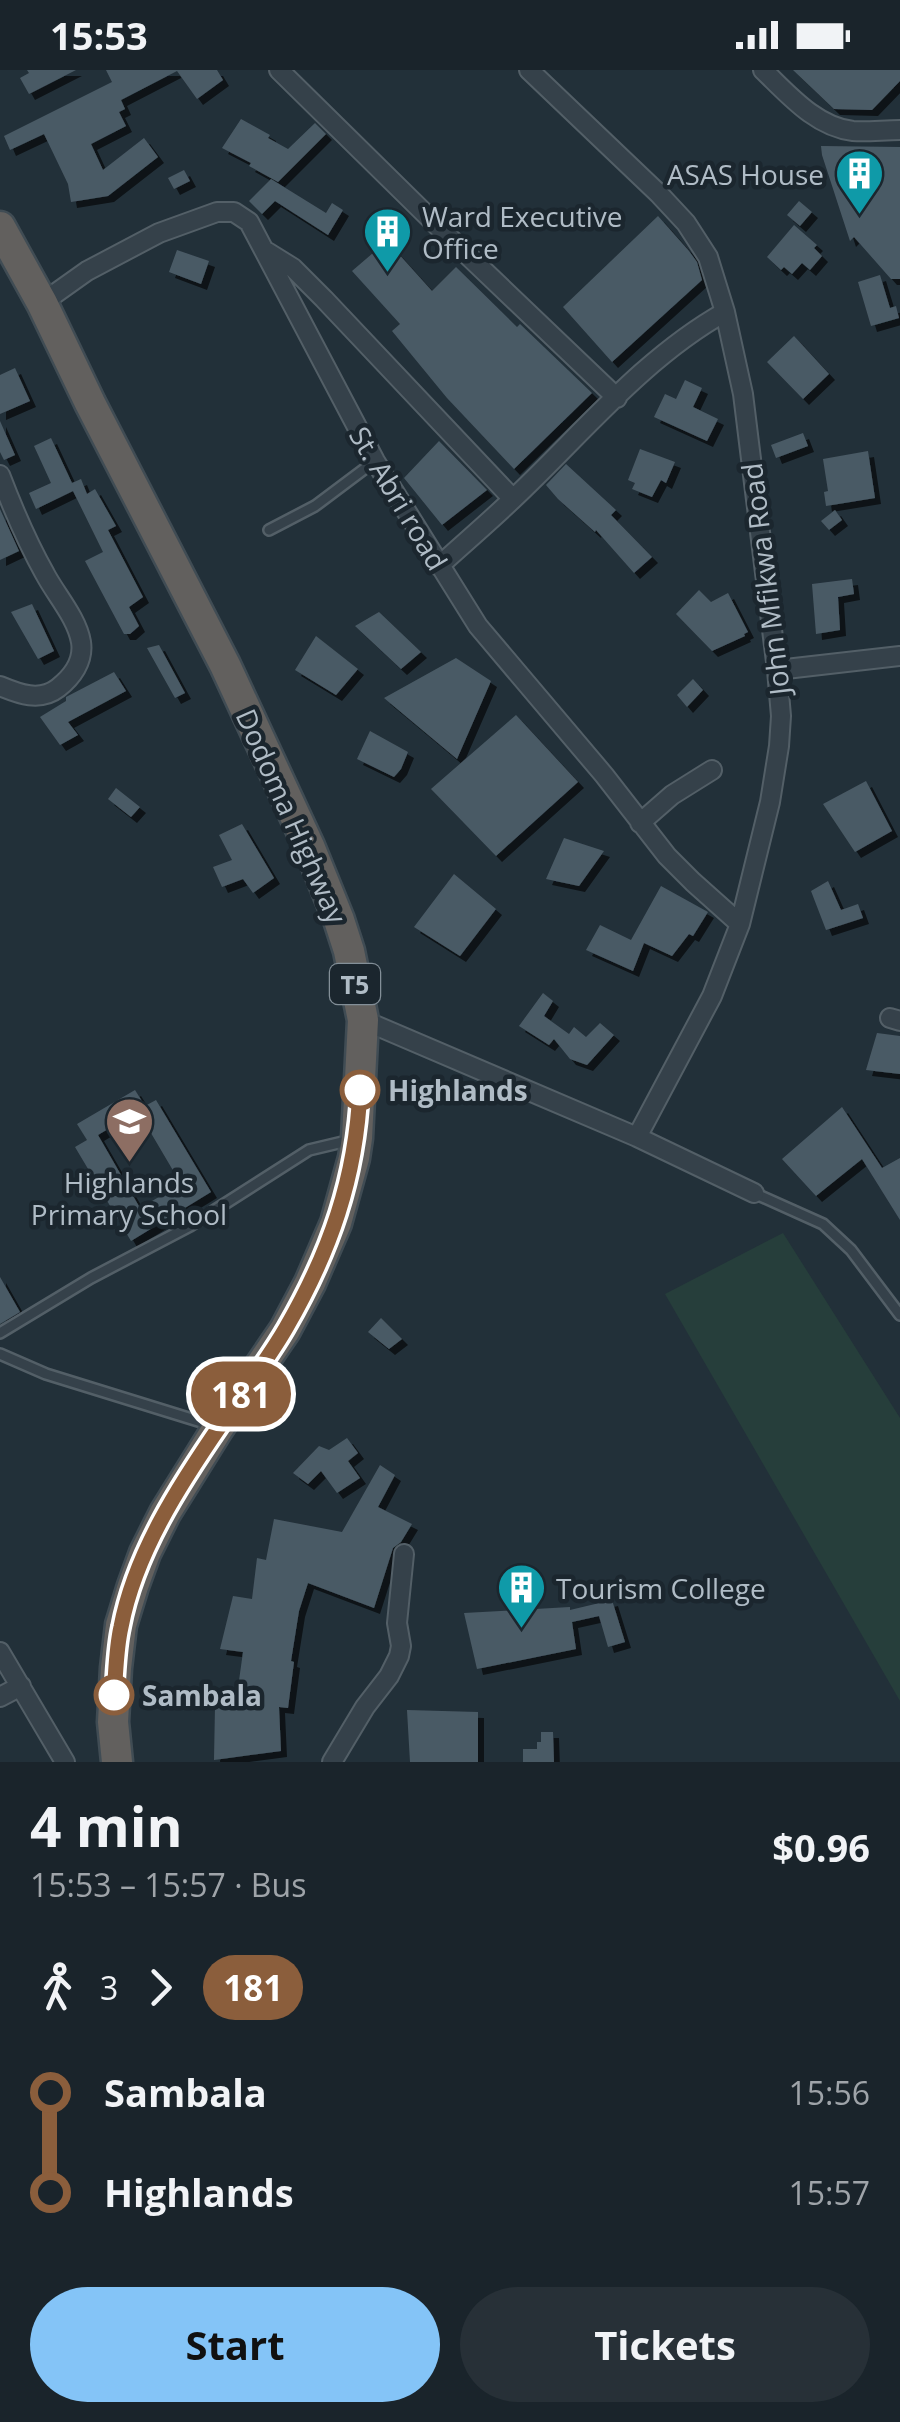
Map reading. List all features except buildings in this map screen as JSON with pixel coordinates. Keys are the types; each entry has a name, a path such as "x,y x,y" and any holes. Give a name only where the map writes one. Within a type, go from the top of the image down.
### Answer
{"highway":[{"name":"Dodoma Highway","path":"0,226 225,665 309,846 340,920 363,1020 357,1138 336,1222 285,1330 158,1526 125,1612 113,1722 117,1762"}],"street":[{"path":"279,70 617,398"},
{"name":"John Mfikwa Road","path":"529,70 659,194 686,223 708,257 726,312 743,394 777,670 779,746 770,802 740,924 712,996 637,1137"},
{"path":"763,70 793,99 832,125 848,130 900,130"},
{"name":"St. Abri road","path":"42,303 87,270 158,233 217,212 234,212 248,222 375,461 478,626 640,823 693,882 740,924"},
{"path":"264,249 292,268 324,299 514,499"},
{"path":"439,566 514,499 648,366 700,326 726,312"},
{"path":"0,475 30,545 81,640 77,667 51,693 28,696 0,686"},
{"path":"777,670 900,656"},
{"path":"640,823 672,795 712,770"},
{"path":"363,1020 637,1137 754,1193"},
{"path":"332,1762 399,1656 397,1623 404,1554"},
{"path":"0,1652 66,1762"},
{"path":"0,1697 21,1686"}],"lane":[{"path":"268,530 316,506 375,461"},
{"path":"0,1333 91,1278 190,1226 309,1150 357,1138"},
{"path":"754,1193 823,1224 851,1250 900,1315"},
{"path":"0,1354 46,1374 218,1428"}],"green space":[{"path":"783,1233 900,1418 900,1701 665,1294"}],"bus line":[{"name":"181","path":"114,1695 121,1626 145,1554 218,1428 285,1330 336,1222 354,1158 360,1090"}],"place":[{"name":"ASAS House","path":"859,216"},
{"name":"Ward Executive Office","path":"387,274"},
{"name":"Highlands","path":"360,1090"},
{"name":"Highlands Primary School","path":"129,1164"},
{"name":"Tourism College","path":"521,1630"},
{"name":"Sambala","path":"114,1695"}]}
